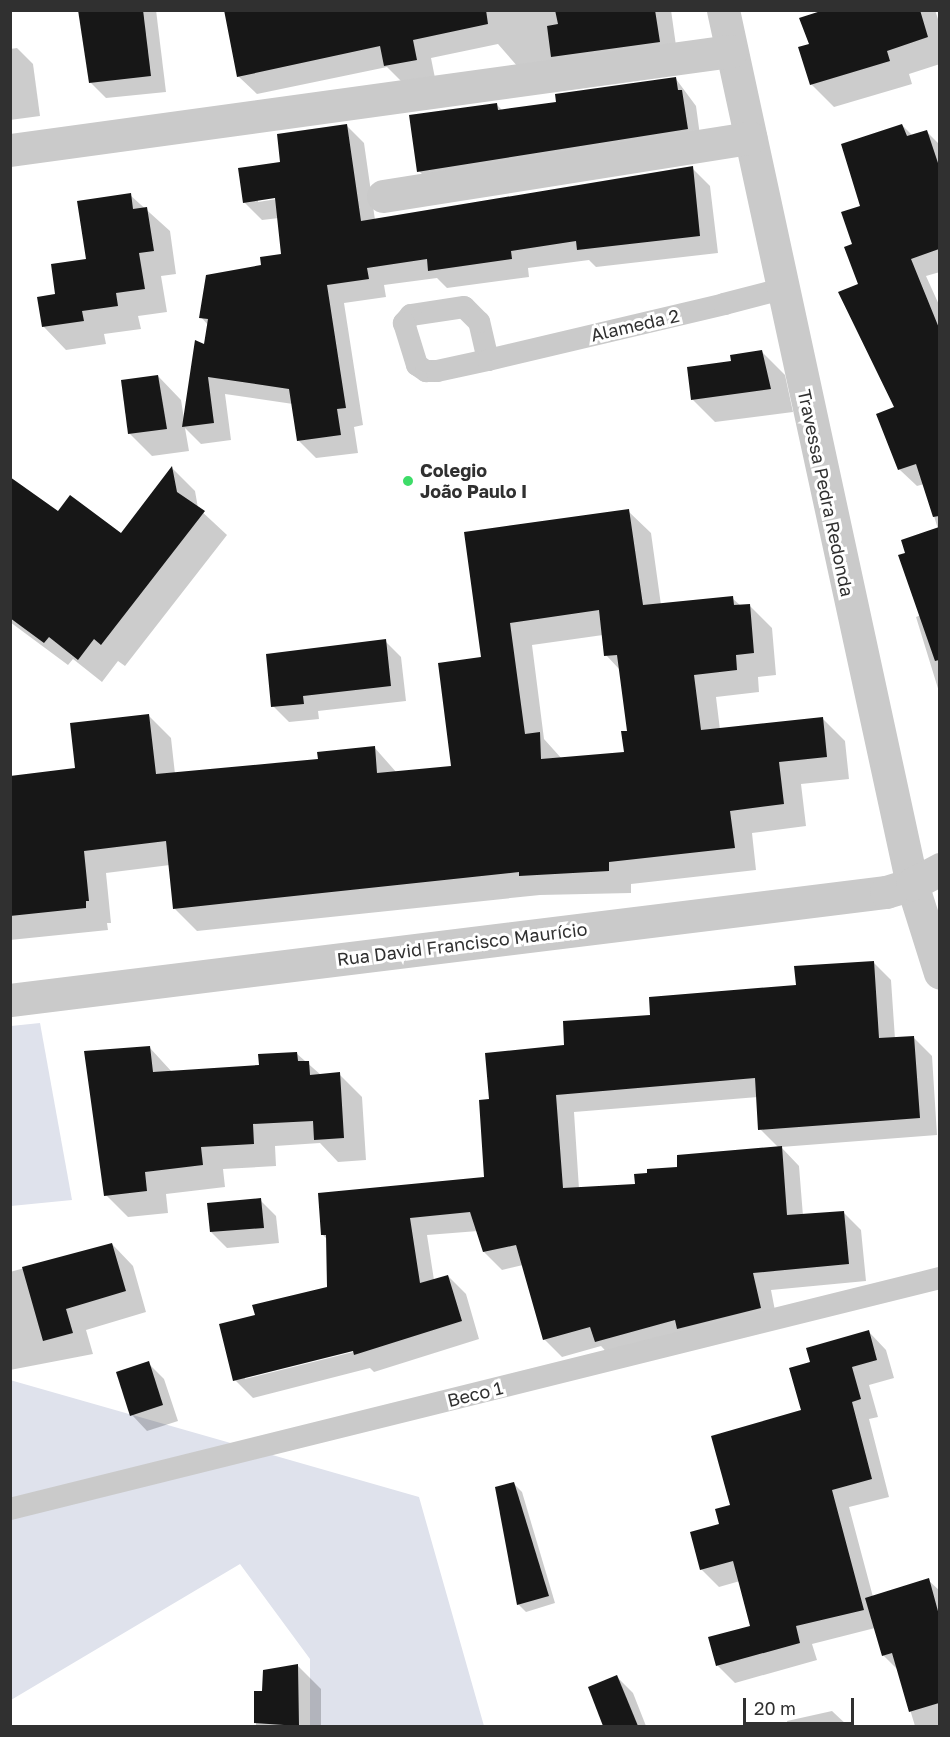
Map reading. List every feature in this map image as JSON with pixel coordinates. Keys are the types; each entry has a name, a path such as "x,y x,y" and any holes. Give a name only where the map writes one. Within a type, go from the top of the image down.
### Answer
{"street":[{"name":"Travessa Pedra Redonda","path":"723,10 782,289 926,877 939,974"},
{"path":"10,150 731,51"},
{"path":"383,196 750,138"},
{"name":"Rua David Francisco Maurício","path":"10,1000 886,892 926,877"}],"lane":[{"name":"Alameda 2","path":"488,360 782,289"},
{"name":"Beco 1","path":"10,1509 939,1278"}],"shaded area":[{"path":"40,1023 72,1200 11,1206 11,1026"},
{"path":"10,1380 419,1497 484,1726 310,1726 310,1659 240,1564 11,1700"}],"building":[{"path":"78,10 143,10 151,76 89,83"},
{"path":"224,10 486,10 488,24 413,40 417,60 384,66 380,46 237,77"},
{"path":"555,10 655,10 660,42 551,57 547,26 558,24"},
{"path":"824,10 920,10 928,37 887,51 890,61 810,85 798,47 809,44 799,18"},
{"path":"676,77 678,90 682,90 688,129 417,172 409,115 497,103 498,110 556,102 555,94"},
{"path":"347,124 361,221 693,166 700,236 577,250 576,241 511,251 512,259 428,271 427,259 367,268 369,279 327,285 346,408 337,409 341,435 297,441 289,389 208,377 214,423 182,427 195,340 204,344 208,319 199,318 206,275 261,265 260,257 281,254 275,198 243,203 238,168 280,162 277,134"},
{"path":"902,124 907,136 927,130 939,166 939,249 911,259 939,328 939,516 933,517 916,464 898,470 876,414 894,407 838,292 858,284 844,247 852,244 841,212 860,206 841,144"},
{"path":"131,193 133,209 147,207 154,251 139,253 145,289 116,293 118,306 82,311 84,321 42,327 37,297 55,294 51,264 86,259 77,201"},
{"path":"762,350 771,389 691,400 687,367 731,361 730,355"},
{"path":"158,375 167,429 128,434 121,380"},
{"path":"172,466 177,492 205,511 101,645 94,639 78,660 49,637 44,643 10,618 10,477 58,511 70,495 121,533"},
{"path":"629,509 643,605 733,596 734,605 750,604 754,653 736,655 737,670 694,675 701,730 823,717 827,757 779,762 784,804 730,811 735,848 609,862 609,871 519,876 519,872 173,909 166,841 84,851 89,901 86,901 86,908 10,916 10,776 75,768 70,723 149,714 156,774 318,759 317,752 375,746 377,773 451,766 438,663 481,657 464,532","holes":["599,610 604,656 617,655 627,731 621,731 624,752 541,759 540,732 525,734 510,623"]},
{"path":"939,527 939,660 935,661 898,555 905,553 901,540"},
{"path":"386,639 391,686 303,696 304,704 271,707 266,654"},
{"path":"874,961 879,1038 914,1036 920,1118 758,1130 755,1078 556,1095 563,1188 635,1184 634,1174 647,1173 647,1169 677,1167 677,1155 782,1146 787,1215 844,1211 849,1264 753,1273 761,1308 677,1329 675,1320 595,1342 590,1327 543,1340 516,1245 483,1252 470,1212 410,1218 420,1283 448,1275 462,1321 354,1355 353,1351 233,1381 219,1324 255,1315 252,1305 327,1287 326,1235 321,1235 318,1193 484,1177 479,1100 489,1099 485,1053 564,1045 563,1021 650,1015 649,997 796,985 794,966"},
{"path":"150,1046 153,1072 259,1065 258,1054 297,1052 298,1061 309,1061 310,1075 340,1072 344,1138 314,1140 313,1121 253,1124 254,1144 201,1147 203,1165 145,1172 147,1191 104,1196 84,1051"},
{"path":"261,1198 264,1228 210,1232 207,1203"},
{"path":"112,1243 126,1291 66,1309 73,1333 43,1341 22,1267"},
{"path":"869,1330 877,1360 852,1367 861,1399 852,1402 872,1479 832,1490 864,1610 796,1626 800,1643 716,1666 708,1637 750,1626 733,1561 700,1570 690,1532 719,1524 715,1509 730,1505 711,1436 801,1410 789,1368 810,1362 806,1348"},
{"path":"149,1361 163,1405 130,1416 116,1372"},
{"path":"514,1482 549,1596 517,1605 495,1487"},
{"path":"929,1578 939,1615 939,1703 909,1712 892,1653 882,1656 865,1598"},
{"path":"298,1664 299,1726 254,1723 254,1691 262,1691 263,1670"},
{"path":"617,1675 638,1726 603,1726 588,1687"}],"place":[{"name":"Colegio João Paulo I","path":"408,481"}]}
